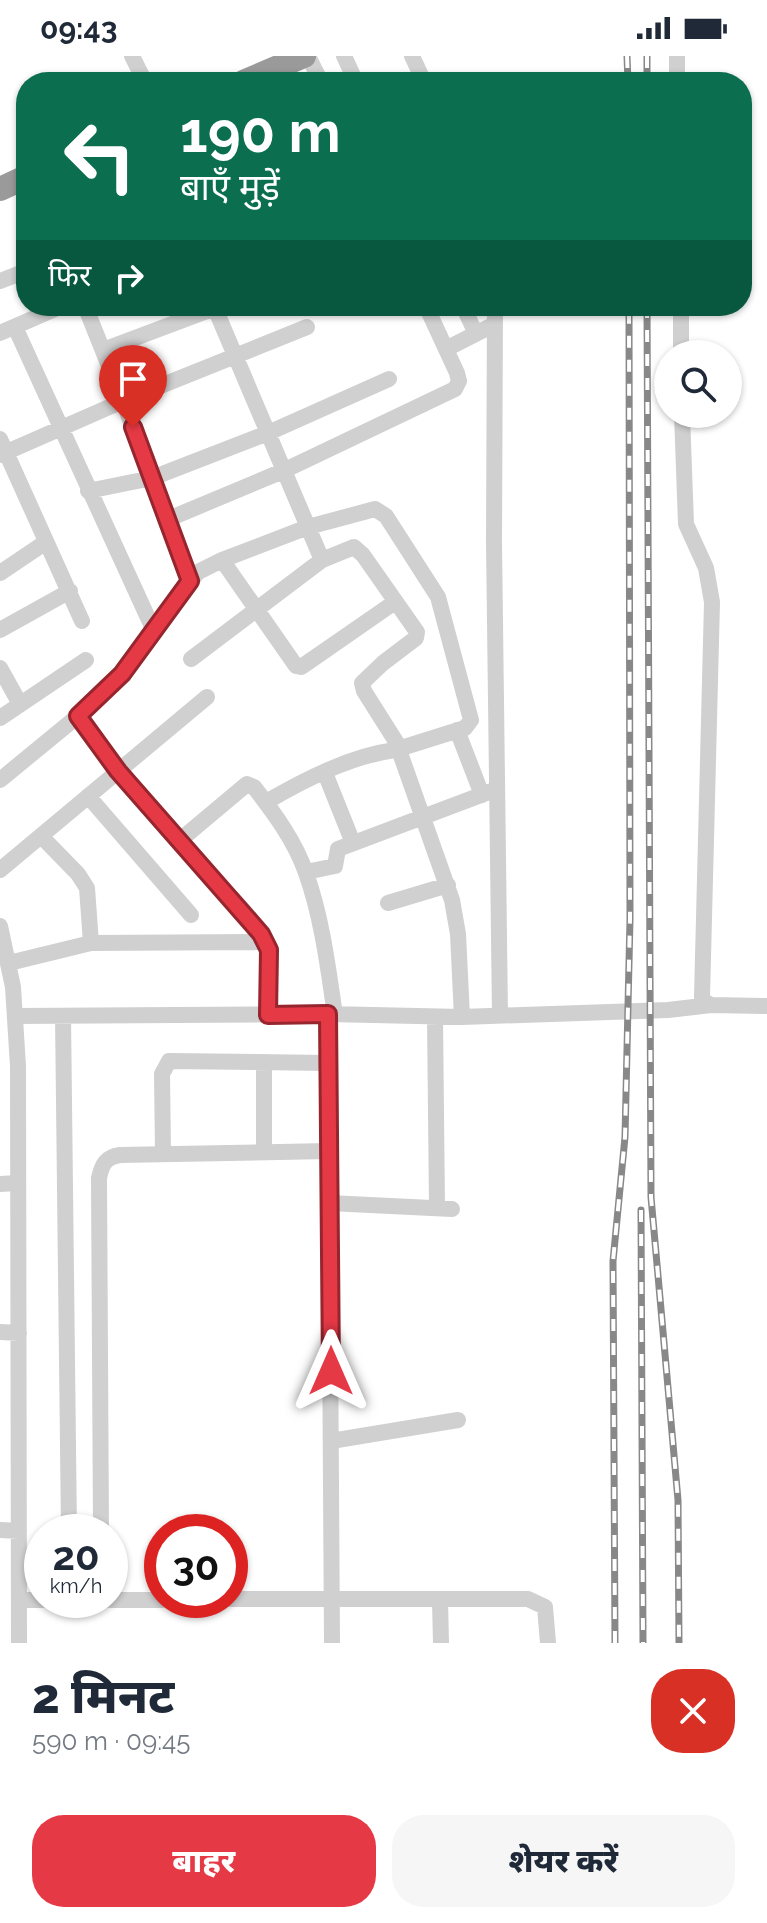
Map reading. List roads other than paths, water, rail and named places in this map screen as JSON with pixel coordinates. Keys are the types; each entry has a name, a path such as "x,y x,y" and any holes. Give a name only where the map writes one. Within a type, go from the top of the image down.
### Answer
{"highway":[{"path":"264,72 293,58"}],"street":[{"path":"293,58 309,72"},
{"path":"39,316 7,330 62,429 154,631"},
{"path":"89,316 190,581"},
{"path":"103,350 192,316"},
{"path":"219,316 322,560"},
{"path":"166,520 283,471 455,389 459,381 431,316"},
{"path":"468,316 476,334"},
{"path":"495,316 489,792 500,1016"},
{"path":"681,316 681,340"},
{"path":"446,349 495,324"},
{"path":"82,621 2,449 62,429 123,401 307,327"},
{"path":"88,491 152,478 268,433 389,379"},
{"path":"682,428 685,516 706,568 712,602 702,991 705,1002 711,1005"},
{"path":"0,780 78,716 122,674 198,572 308,527 375,509 386,516 426,575 441,604 471,720 465,728 325,773 266,802"},
{"path":"0,573 46,542"},
{"path":"191,659 322,560 354,547 363,555 415,627 416,638 364,680 362,687 402,758 448,885 458,934 462,1017"},
{"path":"222,560 291,660 301,667 395,602"},
{"path":"0,630 70,591"},
{"path":"0,718 86,660"},
{"path":"0,668 20,704"},
{"path":"0,870 207,697"},
{"path":"78,716 118,771 254,924 266,942 269,950 268,1015"},
{"path":"457,730 489,792"},
{"path":"325,773 353,843"},
{"path":"182,844 185,836 244,785 254,787 288,836 306,872 326,952 332,1014 329,1063 332,1643"},
{"path":"306,872 335,866 336,850 489,792"},
{"path":"88,796 191,915"},
{"path":"41,836 78,874 87,888 91,943"},
{"path":"388,903 448,885"},
{"path":"0,927 9,963 16,1016 18,1066 8,1184 19,1333 19,1643"},
{"path":"9,963 91,943 266,942"},
{"path":"16,1016 332,1014 462,1017 668,1010 711,1005 767,1006"},
{"path":"63,1016 69,1514"},
{"path":"329,1203 444,1208 435,1017"},
{"path":"163,1154 162,1074 169,1061 329,1063"},
{"path":"264,1062 264,1152"},
{"path":"0,1066 18,1066"},
{"path":"101,1514 101,1166 112,1156 329,1151"},
{"path":"0,1332 19,1333"},
{"path":"331,1441 458,1420"},
{"path":"0,1530 19,1531"},
{"path":"248,1599 528,1599 545,1607 548,1643"},
{"path":"440,1600 441,1643"},
{"path":"0,1614 24,1605"}],"railway":[{"path":"627,56 628,72"},
{"path":"647,56 647,72"},
{"path":"615,1643 613,1261 625,1137 630,919 629,316"},
{"path":"647,316 651,1197 678,1500 679,1643"},
{"path":"641,1210 643,1643"}]}
